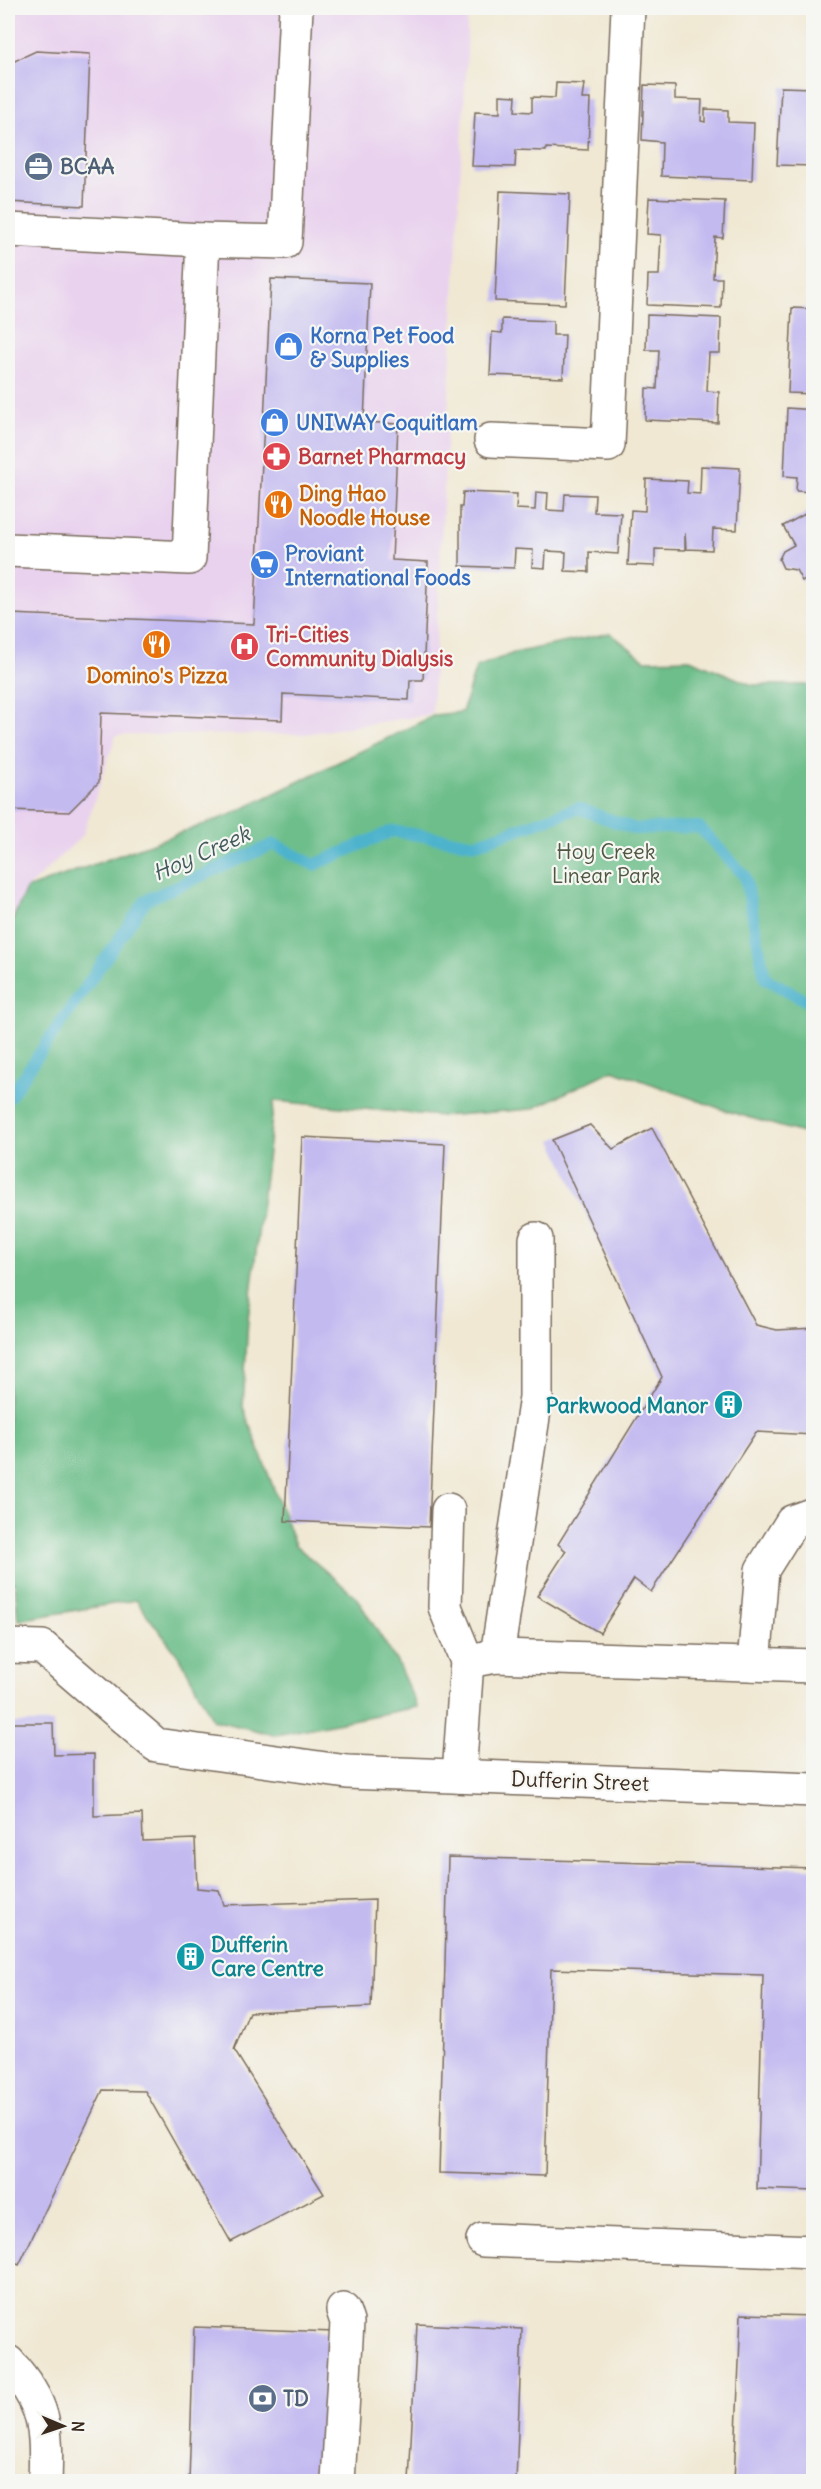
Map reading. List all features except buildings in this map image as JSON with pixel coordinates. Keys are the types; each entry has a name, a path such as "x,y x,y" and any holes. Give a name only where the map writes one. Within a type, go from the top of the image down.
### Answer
{"street":[{"path":"8,230 285,242 296,8"},
{"path":"491,440 608,445 628,8"},
{"path":"8,550 189,558 203,240"},
{"path":"459,1776 536,1397 536,1239"},
{"path":"448,1509 445,1607 482,1658"},
{"path":"754,1664 762,1570 792,1521 813,1514"},
{"name":"Dufferin Street","path":"8,1646 42,1647 156,1745 346,1772 813,1790"},
{"path":"482,1658 813,1666"},
{"path":"483,2240 813,2252"},
{"path":"338,2481 347,2322 343,2310"},
{"path":"8,2362 30,2389 42,2413 47,2443 45,2481"}],"shaded area":[{"path":"8,8 292,8 467,16 467,51 432,714 304,734 116,735 83,835 26,889 8,931"}],"green space":[{"name":"Hoy Creek Linear Park","path":"610,633 645,660 690,659 752,685 813,685 813,1134 802,1133 727,1111 613,1070 532,1109 442,1116 274,1101 248,1319 243,1407 295,1545 356,1597 397,1662 417,1707 276,1735 213,1720 182,1661 136,1600 18,1620 15,1583 8,1582 8,931 26,889 230,815 435,715 462,712 476,667 514,653"}],"waterway":[{"name":"Hoy Creek","path":"8,1099 146,900 274,844 314,865 392,831 476,844 578,808 635,829 699,827 745,876 765,978 814,1005"}],"place":[{"name":"BCAA","path":"39,166"},
{"name":"Korna Pet Food & Supplies","path":"289,347"},
{"name":"UNIWAY Coquitlam","path":"275,422"},
{"name":"Barnet Pharmacy","path":"277,456"},
{"name":"Ding Hao Noodle House","path":"278,505"},
{"name":"Proviant International Foods","path":"264,565"},
{"name":"Domino's Pizza","path":"157,644"},
{"name":"Tri-Cities Community Dialysis","path":"245,646"},
{"name":"Parkwood Manor","path":"729,1405"},
{"name":"Dufferin Care Centre","path":"190,1956"},
{"name":"TD","path":"262,2398"}]}
